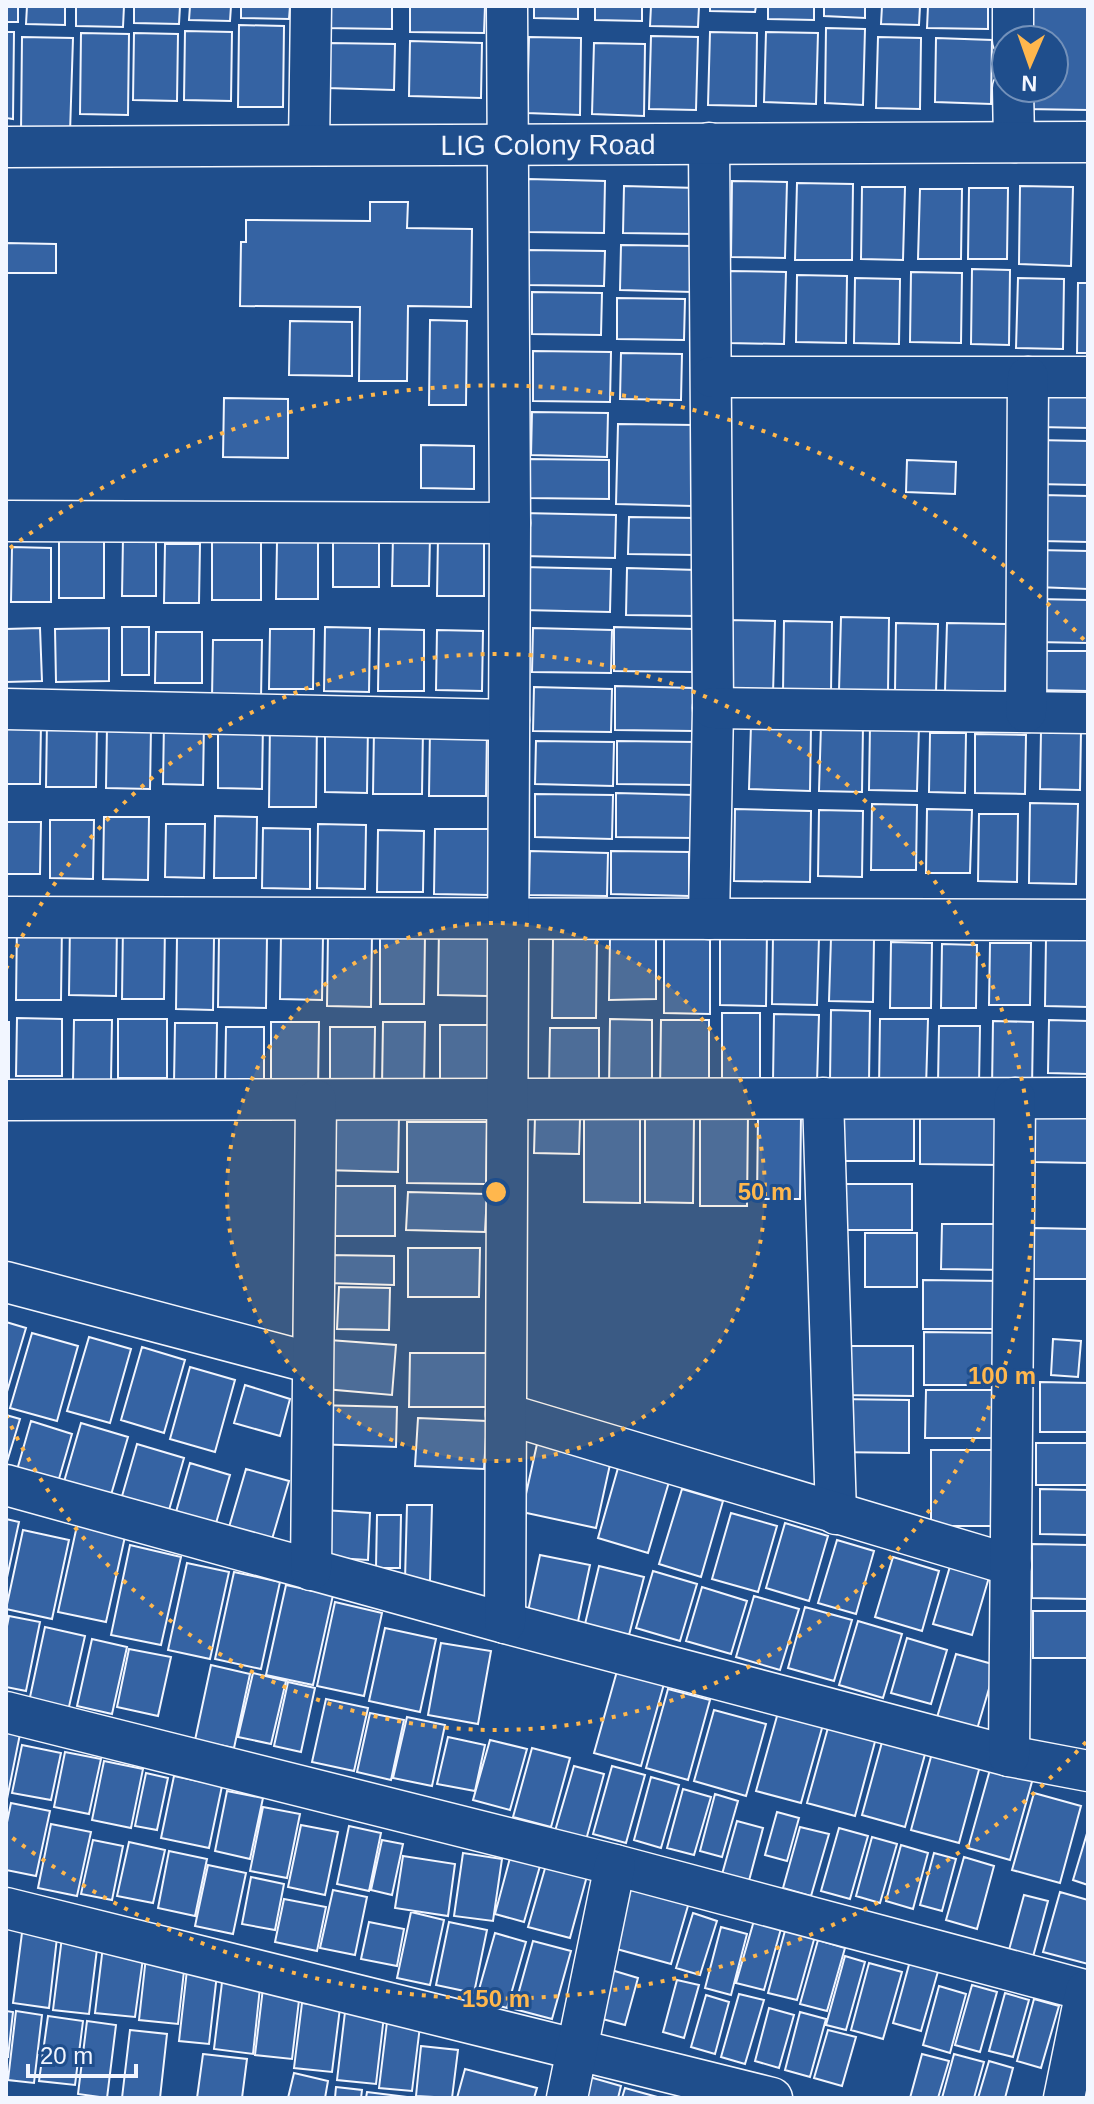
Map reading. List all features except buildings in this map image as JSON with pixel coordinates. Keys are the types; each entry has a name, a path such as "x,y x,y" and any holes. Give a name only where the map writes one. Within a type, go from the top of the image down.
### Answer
{"street":[{"path":"309,145 311,6"},
{"path":"505,1623 510,523 507,6"},
{"path":"1013,104 1014,142"},
{"name":"LIG Colony Road","path":"6,147 1088,142"},
{"path":"709,143 713,708 709,919"},
{"path":"712,377 1088,377"},
{"path":"1026,712 1028,377"},
{"path":"6,521 510,523"},
{"path":"713,708 1088,713"},
{"path":"6,709 509,720"},
{"path":"6,917 1088,920"},
{"path":"823,1098 836,1514"},
{"path":"1009,1756 1015,1098"},
{"path":"6,1100 1088,1098"},
{"path":"311,1570 316,1100"},
{"path":"6,1282 312,1363"},
{"path":"506,1414 1011,1565"},
{"path":"6,1485 505,1623 1009,1756 1088,1771"},
{"path":"6,1712 615,1865 1087,1991 1064,2098"},
{"path":"567,2098 615,1865"},
{"path":"6,1908 772,2098"}]}
